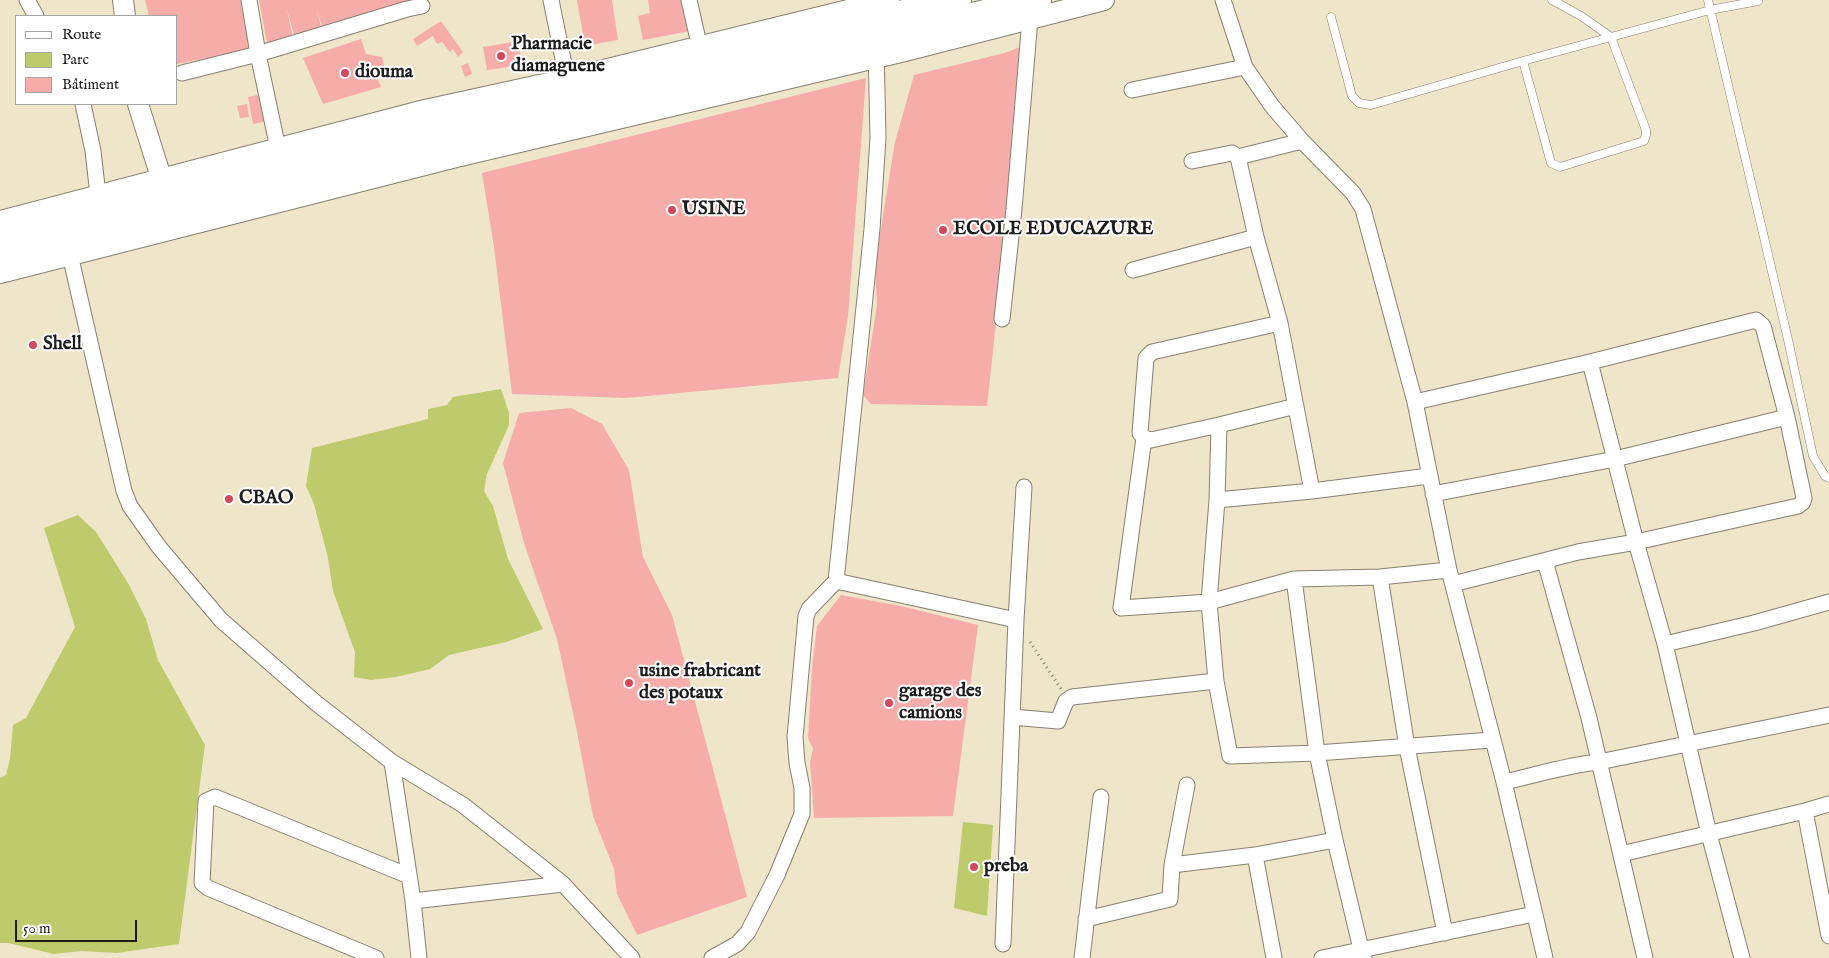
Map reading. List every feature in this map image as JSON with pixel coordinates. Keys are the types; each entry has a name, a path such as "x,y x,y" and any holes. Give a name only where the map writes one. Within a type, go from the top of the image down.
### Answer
{"highway":[{"path":"0,257 69,248 280,155 701,54 958,0"},
{"path":"0,236 168,203 316,185 1034,9"}],"street":[{"path":"27,0 35,15"},
{"path":"123,0 125,15"},
{"path":"249,0 258,54 280,155 425,110 568,79 701,54 890,0"},
{"path":"551,0 568,79"},
{"path":"689,0 701,54"},
{"path":"1002,319 1034,9 1104,0"},
{"path":"1223,0 1245,67 1272,106 1302,141 1354,194 1363,209 1415,402 1451,577 1504,782 1544,958"},
{"path":"182,73 258,54 406,9 422,6"},
{"path":"719,957 737,944 748,932 778,875 802,814 802,788 797,763 795,737 806,616 809,609 836,581 872,229 878,138 876,48"},
{"path":"1132,90 1245,67"},
{"path":"84,105 93,151 98,195"},
{"path":"0,221 98,195 168,203 138,105"},
{"path":"1238,157 1302,141"},
{"path":"1192,161 1232,153 1238,157 1256,236 1280,323 1312,492"},
{"path":"1133,270 1256,236"},
{"path":"0,273 69,248 124,491 130,506 159,547 221,620 316,703 392,762 463,805 563,884 632,958"},
{"path":"1144,438 1121,608 1209,602 1294,580 1451,577 1545,561 1578,552 1636,542 1798,506 1804,498 1788,417 1763,326 1756,320 1590,362 1415,402"},
{"path":"1280,323 1148,354 1146,358 1140,433 1144,438 1151,440 1219,426 1296,406"},
{"path":"1590,362 1636,542 1665,644 1710,834 1742,958"},
{"path":"1433,494 1615,459 1788,417"},
{"path":"1219,426 1217,500 1209,602 1216,681 1230,756 1317,753 1492,740"},
{"path":"1217,500 1312,492 1430,476"},
{"path":"1003,944 1016,620 1024,487"},
{"path":"1545,561 1589,718 1645,958"},
{"path":"1380,577 1406,747 1445,933"},
{"path":"1294,580 1317,753 1362,954"},
{"path":"836,581 1016,620"},
{"path":"1665,644 1754,623 1829,602"},
{"path":"1012,717 1058,721 1068,699 1072,697 1216,681"},
{"path":"1504,782 1568,766 1599,762 1829,715"},
{"path":"392,762 420,958"},
{"path":"1086,918 1170,899 1172,865 1186,785"},
{"path":"376,958 208,888 202,883 206,801 215,797 409,876"},
{"path":"1082,958 1101,797"},
{"path":"1621,854 1829,804"},
{"path":"1805,811 1829,936"},
{"path":"1172,865 1255,855 1335,840"},
{"path":"1255,855 1274,958"},
{"path":"413,901 563,884"},
{"path":"1322,958 1362,954 1445,933 1534,914"}],"lane":[{"path":"1523,61 1551,163 1560,167 1644,141 1646,138 1646,130 1611,37 1581,16 1552,0"},
{"path":"1708,0 1787,335 1813,456 1825,476 1829,478"},
{"path":"1332,17 1352,96 1359,103 1371,106 1523,61 1710,10 1758,1"}],"path":[{"path":"1016,620 1068,699"}],"green space":[{"path":"501,389 509,413 509,425 487,474 484,491 493,506 508,559 543,629 506,642 449,655 430,669 396,677 371,680 354,677 355,652 333,591 328,558 314,504 306,486 312,448 428,419 428,409 447,405 453,397"},
{"path":"78,515 96,532 128,583 146,619 158,660 205,745 179,944 117,953 82,951 54,954 8,943 0,943 0,778 6,775 10,759 13,725 26,718 75,627 44,528"},
{"name":"preba","path":"963,822 993,825 987,916 954,908"}],"building":[{"path":"145,0 247,0 256,49 178,64 178,15 149,15"},
{"path":"259,0 423,0 323,29 317,11 322,31 295,38 287,10 293,38 267,43"},
{"path":"577,0 612,0 618,40 585,46"},
{"path":"648,0 684,0 690,31 643,40 638,16 650,13"},
{"path":"441,21 463,52 458,57 453,49 450,52 442,42 437,44 433,36 417,46 413,39"},
{"name":"diouma","path":"361,39 366,54 382,57 385,70 376,76 381,87 323,104 303,58"},
{"path":"518,41 522,65 487,70 483,47"},
{"name":"ECOLE EDUCAZURE","path":"1020,47 1005,239 987,406 871,404 863,395 877,305 875,265 895,142 914,75 1005,53"},
{"path":"468,63 472,74 465,77 461,66"},
{"name":"USINE","path":"866,78 848,316 838,378 627,398 512,394 494,247 482,173"},
{"path":"263,94 269,121 253,124 248,97"},
{"path":"247,104 249,117 240,118 237,106"},
{"name":"usine frabricant des potaux","path":"571,408 602,424 629,470 643,557 672,615 747,897 637,935 617,894 614,869 593,816 557,639 524,543 503,463 519,413"},
{"name":"garage des camions","path":"841,595 901,606 978,625 953,816 814,818 810,762 813,749 808,738 812,668 817,626"}],"place":[{"name":"Pharmacie diamaguene","path":"501,56"},
{"name":"diouma","path":"345,73"},
{"name":"USINE","path":"672,210"},
{"name":"ECOLE EDUCAZURE","path":"943,230"},
{"name":"Shell","path":"33,345"},
{"name":"CBAO","path":"229,499"},
{"name":"usine frabricant des potaux","path":"629,683"},
{"name":"garage des camions","path":"889,703"},
{"name":"preba","path":"974,867"}]}
